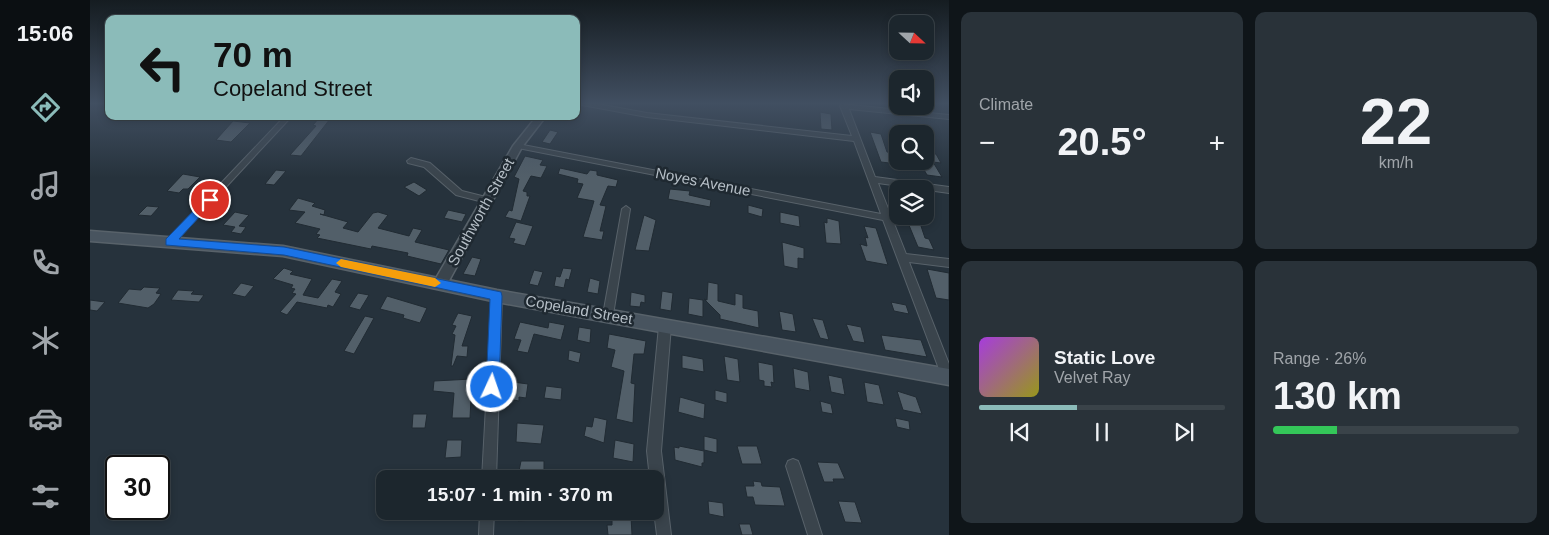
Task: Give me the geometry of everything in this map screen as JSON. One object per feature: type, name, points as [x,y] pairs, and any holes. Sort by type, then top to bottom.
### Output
[{"type":"main road","name":"Copeland Street","points":[[90,236],[284,251],[496,296],[949,377]]},
{"type":"street","points":[[170,242],[278,128]]},
{"type":"street","name":"Southworth Street","points":[[440,284],[518,146],[532,128]]},
{"type":"street","points":[[760,128],[856,139]]},
{"type":"street","points":[[852,128],[949,377]]},
{"type":"street","name":"Noyes Avenue","points":[[518,146],[887,218]]},
{"type":"street","points":[[411,161],[427,166],[459,193],[487,200]]},
{"type":"street","points":[[872,179],[949,190]]},
{"type":"street","points":[[608,315],[626,209]]},
{"type":"street","points":[[902,257],[949,263]]},
{"type":"street","points":[[489,470],[496,296]]},
{"type":"street","points":[[664,535],[654,451],[666,326]]},
{"type":"street","points":[[793,466],[815,535]]},
{"type":"street","points":[[486,535],[487,520]]},
{"type":"building","points":[[227,128],[245,128],[231,142],[216,140]]},
{"type":"building","points":[[314,128],[323,128],[301,156],[290,155]]},
{"type":"building","points":[[832,128],[832,130],[821,129]]},
{"type":"building","points":[[550,130],[558,132],[550,144],[542,142]]},
{"type":"building","points":[[870,132],[881,134],[887,152],[889,152],[889,163],[881,162]]},
{"type":"building","points":[[934,154],[936,154],[941,163],[934,162]]},
{"type":"building","points":[[525,156],[543,160],[540,165],[547,166],[541,178],[531,176],[523,191],[527,192],[527,196],[530,196],[521,221],[505,217],[509,210],[512,211],[519,179],[514,177]]},
{"type":"building","points":[[934,164],[942,177],[927,175],[924,170],[934,170]]},
{"type":"building","points":[[560,168],[587,174],[590,170],[597,171],[597,175],[618,180],[616,187],[608,186],[600,205],[606,206],[600,231],[604,231],[602,240],[583,237],[594,201],[577,198],[583,184],[577,183],[578,179],[558,174]]},
{"type":"building","points":[[276,170],[286,171],[274,185],[265,184]]},
{"type":"building","points":[[183,174],[200,177],[188,189],[183,189],[179,193],[167,191]]},
{"type":"building","points":[[414,182],[427,190],[419,196],[404,187]]},
{"type":"building","points":[[670,189],[690,191],[689,195],[711,200],[710,207],[668,199]]},
{"type":"building","points":[[298,198],[315,203],[312,206],[325,210],[324,215],[320,214],[348,222],[343,228],[358,232],[373,213],[378,212],[388,215],[378,228],[409,236],[413,228],[422,230],[415,242],[449,250],[441,264],[407,256],[408,253],[372,246],[371,249],[317,238],[320,235],[316,234],[320,229],[295,223],[305,212],[289,210]]},
{"type":"building","points":[[748,205],[763,209],[762,217],[748,213]]},
{"type":"building","points":[[147,206],[159,207],[151,216],[138,215]]},
{"type":"building","points":[[448,210],[466,214],[462,222],[444,218]]},
{"type":"building","points":[[235,212],[249,215],[239,226],[246,227],[241,234],[231,232],[235,227],[223,225]]},
{"type":"building","points":[[780,212],[799,216],[800,227],[780,223]]},
{"type":"building","points":[[644,215],[656,220],[649,251],[635,250]]},
{"type":"building","points":[[827,218],[839,221],[841,244],[826,243],[824,222],[827,223]]},
{"type":"building","points":[[516,222],[533,226],[525,246],[513,243],[515,239],[509,238]]},
{"type":"building","points":[[909,225],[921,225],[925,238],[929,239],[934,250],[918,247]]},
{"type":"building","points":[[864,226],[876,228],[888,265],[866,261],[860,244],[867,246],[865,237],[868,238]]},
{"type":"building","points":[[782,242],[804,248],[804,259],[798,258],[798,269],[784,266]]},
{"type":"building","points":[[472,257],[481,259],[475,276],[463,274]]},
{"type":"building","points":[[284,268],[293,271],[290,274],[312,279],[303,295],[318,298],[332,279],[342,281],[335,292],[341,294],[333,307],[328,305],[327,308],[297,302],[287,315],[280,312],[296,294],[292,293],[295,289],[291,288],[293,285],[273,279]]},
{"type":"building","points":[[563,268],[572,269],[569,280],[566,279],[564,288],[554,286],[556,276],[560,277]]},
{"type":"building","points":[[927,269],[949,273],[949,300],[936,298]]},
{"type":"building","points":[[534,270],[543,272],[538,286],[529,284]]},
{"type":"building","points":[[590,278],[600,281],[598,294],[587,292]]},
{"type":"building","points":[[708,282],[718,284],[718,301],[735,305],[735,293],[743,295],[743,308],[758,311],[759,328],[720,319],[720,315],[704,299],[707,300]]},
{"type":"building","points":[[241,283],[254,286],[245,297],[232,294]]},
{"type":"building","points":[[144,287],[160,288],[156,293],[161,294],[154,304],[148,308],[118,303],[129,289],[141,290]]},
{"type":"building","points":[[178,290],[194,291],[191,294],[204,295],[199,302],[171,300]]},
{"type":"building","points":[[662,291],[673,293],[671,311],[660,309]]},
{"type":"building","points":[[631,292],[645,295],[645,303],[641,302],[640,307],[630,306]]},
{"type":"building","points":[[358,293],[369,295],[360,310],[349,307]]},
{"type":"building","points":[[387,296],[427,308],[420,323],[403,318],[404,315],[380,309]]},
{"type":"building","points":[[689,298],[703,300],[703,317],[688,314]]},
{"type":"building","points":[[90,300],[105,302],[97,311],[90,310]]},
{"type":"building","points":[[891,302],[906,305],[909,314],[894,311]]},
{"type":"building","points":[[779,311],[793,314],[796,332],[782,330]]},
{"type":"building","points":[[458,313],[472,316],[462,346],[468,346],[467,357],[457,356],[453,366],[451,366],[455,335],[452,334],[456,326],[452,325]]},
{"type":"building","points":[[365,316],[374,318],[354,354],[344,351]]},
{"type":"building","points":[[812,318],[823,320],[829,340],[820,338]]},
{"type":"building","points":[[520,322],[548,328],[549,322],[565,325],[561,340],[534,334],[528,353],[517,351],[521,340],[514,339]]},
{"type":"building","points":[[846,324],[861,327],[865,343],[853,341]]},
{"type":"building","points":[[579,327],[591,329],[590,343],[577,340]]},
{"type":"building","points":[[609,334],[646,341],[644,354],[634,354],[631,383],[635,384],[633,423],[616,419],[624,371],[611,367],[615,350],[607,348]]},
{"type":"building","points":[[881,335],[921,340],[927,357],[885,350]]},
{"type":"building","points":[[569,350],[581,353],[579,363],[568,360]]},
{"type":"building","points":[[682,355],[703,359],[704,372],[682,368]]},
{"type":"building","points":[[724,356],[738,359],[740,382],[727,380]]},
{"type":"building","points":[[758,362],[773,365],[774,383],[771,382],[772,387],[764,386],[764,381],[759,380]]},
{"type":"building","points":[[793,368],[808,372],[810,391],[795,388]]},
{"type":"building","points":[[828,375],[842,378],[845,395],[831,392]]},
{"type":"building","points":[[472,379],[470,418],[452,418],[454,393],[433,391],[434,381]]},
{"type":"building","points":[[513,382],[528,384],[526,398],[519,397],[519,401],[508,399]]},
{"type":"building","points":[[864,382],[879,385],[884,405],[867,402]]},
{"type":"building","points":[[546,386],[562,388],[561,400],[544,398]]},
{"type":"building","points":[[715,390],[727,393],[727,403],[715,400]]},
{"type":"building","points":[[897,391],[916,397],[922,414],[903,410]]},
{"type":"building","points":[[680,397],[705,404],[704,419],[678,412]]},
{"type":"building","points":[[820,401],[831,404],[833,414],[822,412]]},
{"type":"building","points":[[413,414],[427,414],[425,428],[412,428]]},
{"type":"building","points":[[594,417],[607,420],[604,443],[584,436],[586,426],[592,427]]},
{"type":"building","points":[[895,418],[909,421],[910,430],[897,427]]},
{"type":"building","points":[[517,423],[544,425],[541,444],[516,442]]},
{"type":"building","points":[[704,436],[717,439],[717,453],[704,450]]},
{"type":"building","points":[[447,440],[462,440],[461,457],[445,458]]},
{"type":"building","points":[[615,440],[634,444],[633,462],[613,458]]},
{"type":"building","points":[[679,446],[704,451],[702,467],[675,460],[674,447],[679,448]]},
{"type":"building","points":[[737,446],[757,446],[762,464],[742,464]]},
{"type":"building","points":[[521,461],[544,461],[544,470],[519,470]]},
{"type":"building","points":[[817,462],[838,463],[845,479],[833,479],[834,482],[824,482]]},
{"type":"building","points":[[753,481],[761,482],[762,486],[780,487],[785,506],[755,505],[753,497],[747,497],[745,486],[754,486]]},
{"type":"building","points":[[708,501],[723,503],[724,517],[709,514]]},
{"type":"building","points":[[838,501],[855,502],[862,523],[845,522]]},
{"type":"building","points":[[612,520],[631,520],[632,535],[608,535],[607,525],[612,525]]},
{"type":"building","points":[[739,524],[750,524],[753,535],[742,535]]},
{"type":"slow traffic","points":[[341,263],[435,283]]},
{"type":"route","points":[[210,200],[170,242],[284,251],[496,296],[492,387]]}]
